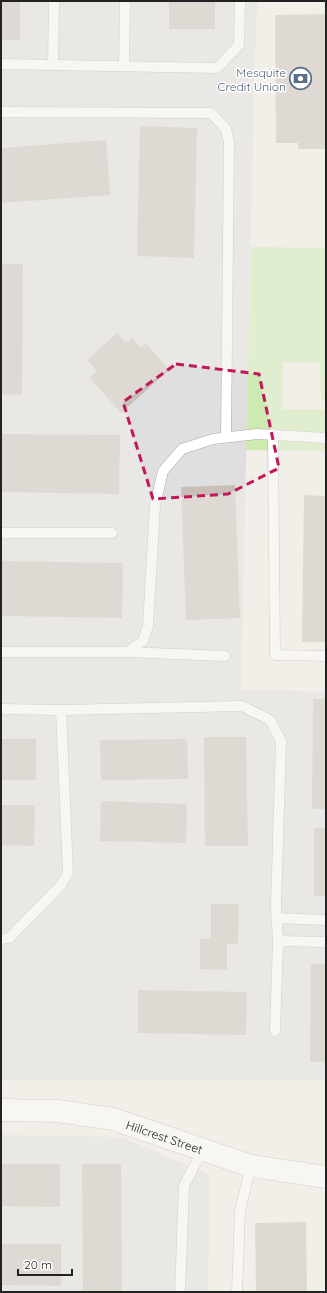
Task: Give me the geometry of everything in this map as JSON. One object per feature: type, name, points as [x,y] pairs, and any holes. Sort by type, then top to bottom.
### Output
[{"type":"street","name":"Hillcrest Street","points":[[1,1110],[58,1111],[113,1119],[202,1151],[251,1166],[326,1177]]},
{"type":"lane","points":[[54,1],[54,65]]},
{"type":"lane","points":[[124,1],[124,66]]},
{"type":"lane","points":[[1,64],[217,68],[239,45],[240,1]]},
{"type":"lane","points":[[1,112],[211,113],[226,129],[229,143],[226,437]]},
{"type":"lane","points":[[127,652],[143,641],[148,626],[155,505],[163,471],[182,449],[213,439],[257,434],[326,438]]},
{"type":"lane","points":[[273,434],[275,655],[326,656]]},
{"type":"lane","points":[[1,533],[112,533]]},
{"type":"lane","points":[[1,652],[127,652],[225,656]]},
{"type":"lane","points":[[1,709],[61,710],[242,706],[270,720],[281,741],[276,918],[278,941],[275,1030]]},
{"type":"lane","points":[[1,939],[9,938],[62,885],[68,873],[61,710]]},
{"type":"lane","points":[[276,918],[326,920]]},
{"type":"lane","points":[[278,941],[326,942]]},
{"type":"lane","points":[[180,1292],[184,1186],[202,1151]]},
{"type":"lane","points":[[237,1292],[240,1211],[251,1166]]},
{"type":"highlighted area","points":[[176,364],[259,374],[279,468],[228,494],[153,499],[123,402]]},
{"type":"shaded area","points":[[1,1],[257,1],[241,689],[326,692],[326,1080],[1,1080]]},
{"type":"shaded area","points":[[1,1135],[121,1137],[210,1175],[208,1292],[1,1292]]},
{"type":"green space","points":[[251,247],[326,248],[326,401],[321,401],[320,363],[283,362],[282,409],[326,410],[326,451],[246,450]]},
{"type":"building","points":[[1,1],[20,1],[20,40],[1,40]]},
{"type":"building","points":[[169,1],[215,1],[215,29],[169,29]]},
{"type":"building","name":"Mesquite Credit Union","points":[[326,14],[326,149],[298,149],[298,143],[276,143],[275,15]]},
{"type":"building","points":[[140,126],[197,128],[194,258],[137,256]]},
{"type":"building","points":[[106,140],[110,195],[1,203],[1,148]]},
{"type":"building","points":[[1,264],[23,264],[22,395],[1,394]]},
{"type":"building","points":[[117,333],[126,343],[132,337],[141,348],[146,343],[169,370],[121,413],[90,378],[97,371],[87,360]]},
{"type":"building","points":[[1,434],[120,435],[119,494],[1,492]]},
{"type":"building","points":[[235,485],[240,618],[186,620],[181,487]]},
{"type":"building","points":[[304,495],[326,496],[326,642],[302,642]]},
{"type":"building","points":[[1,561],[123,563],[122,618],[1,616]]},
{"type":"building","points":[[313,699],[326,699],[326,809],[312,809]]},
{"type":"building","points":[[204,737],[246,737],[248,846],[205,846]]},
{"type":"building","points":[[1,739],[36,739],[36,780],[1,780]]},
{"type":"building","points":[[187,739],[188,779],[101,780],[100,740]]},
{"type":"building","points":[[101,801],[187,804],[186,843],[100,841]]},
{"type":"building","points":[[1,805],[35,805],[34,846],[1,845]]},
{"type":"building","points":[[314,828],[326,828],[326,896],[314,896]]},
{"type":"building","points":[[211,904],[239,904],[238,944],[227,944],[227,970],[200,969],[200,939],[211,939]]},
{"type":"building","points":[[311,964],[326,964],[326,1062],[310,1062]]},
{"type":"building","points":[[138,990],[247,992],[246,1035],[138,1033]]},
{"type":"building","points":[[1,1164],[60,1164],[60,1207],[1,1206]]},
{"type":"building","points":[[82,1164],[121,1164],[122,1292],[83,1292]]},
{"type":"building","points":[[306,1222],[307,1292],[256,1292],[255,1223]]},
{"type":"building","points":[[1,1244],[61,1244],[61,1286],[1,1285]]},
{"type":"place","name":"Mesquite Credit Union","points":[[301,79]]}]
